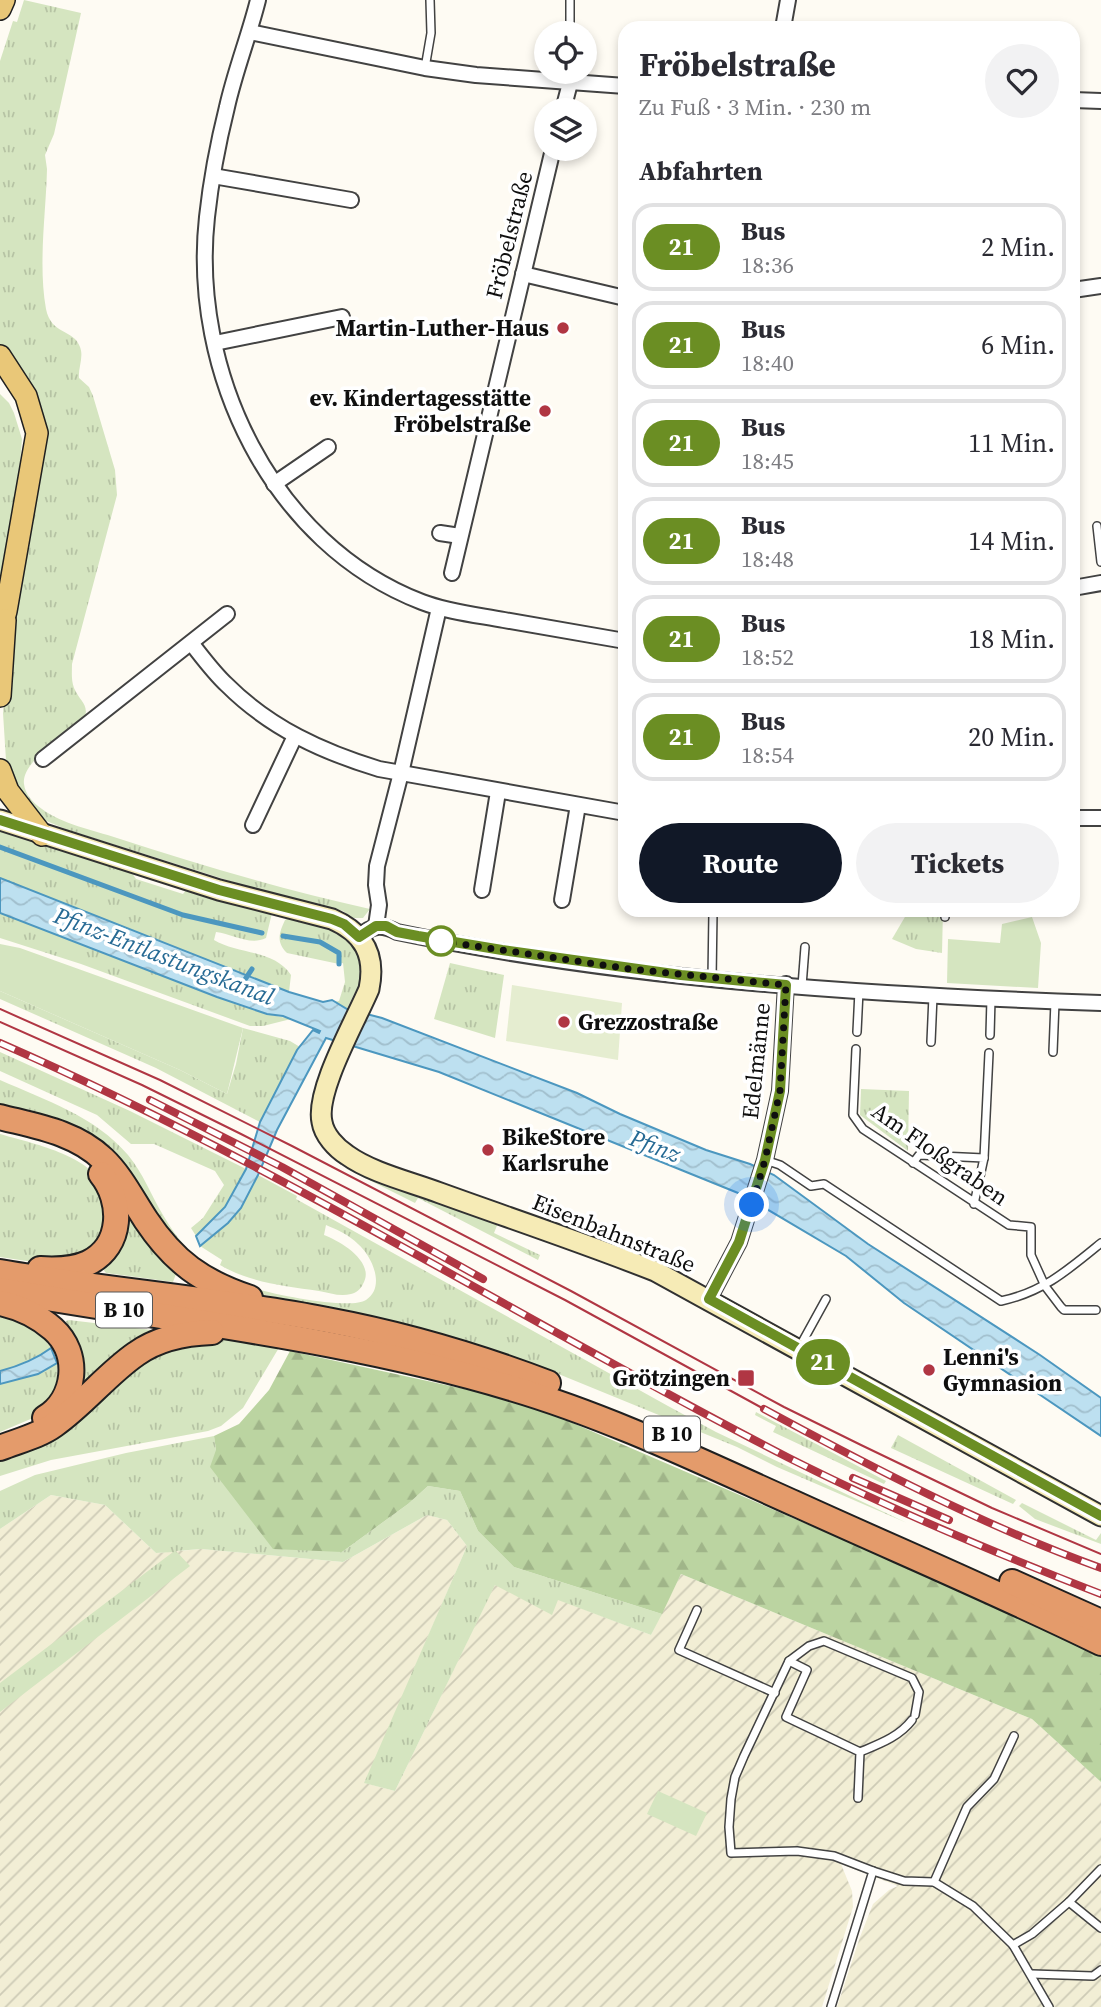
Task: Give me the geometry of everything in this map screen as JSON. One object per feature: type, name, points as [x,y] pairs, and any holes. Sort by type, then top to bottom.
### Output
[{"type":"highway","points":[[0,1117],[56,1132],[77,1141],[108,1165],[130,1193],[167,1250],[182,1264],[228,1291],[293,1314]]},
{"type":"highway","points":[[0,1130],[74,1153],[96,1167],[109,1184],[117,1207],[116,1229],[112,1238],[89,1262],[60,1270],[0,1270]]},
{"type":"highway","name":"B 10","points":[[0,1270],[78,1285],[293,1314],[352,1325],[514,1370],[596,1401],[799,1492],[1101,1634]]},
{"type":"highway","name":"B 10","points":[[0,1290],[269,1333],[426,1364],[513,1388],[592,1416],[1032,1600],[1101,1622]]},
{"type":"highway","points":[[0,1303],[30,1313],[54,1329],[65,1345],[72,1365],[69,1390],[64,1401],[51,1414],[33,1425],[0,1438]]},
{"type":"highway","points":[[0,1448],[52,1427],[135,1354],[160,1341],[190,1333],[269,1333]]},
{"type":"highway","points":[[1032,1600],[1101,1614]]},
{"type":"highway","points":[[1032,1600],[1101,1643]]},
{"type":"main road","points":[[0,9],[4,0]]},
{"type":"main road","points":[[0,356],[26,396],[37,433],[6,611],[0,696]]},
{"type":"main road","points":[[0,382],[16,399],[27,426],[31,468]]},
{"type":"main road","points":[[0,632],[6,611]]},
{"type":"main road","points":[[0,770],[8,791],[42,835]]},
{"type":"street","points":[[258,0],[227,106],[207,218],[205,264],[208,312],[215,343],[237,416],[250,444],[274,484],[298,514],[336,552],[392,588],[444,609],[618,639]]},
{"type":"street","points":[[784,21],[788,0]]},
{"type":"street","points":[[250,32],[425,68],[534,75]]},
{"type":"street","points":[[597,81],[618,85]]},
{"type":"street","points":[[1080,100],[1101,101]]},
{"type":"street","name":"Fröbelstraße","points":[[452,573],[551,161]]},
{"type":"street","points":[[213,176],[351,200]]},
{"type":"street","points":[[523,274],[618,296]]},
{"type":"street","points":[[1080,289],[1101,286]]},
{"type":"street","points":[[215,343],[342,317]]},
{"type":"street","points":[[274,484],[328,447]]},
{"type":"street","points":[[440,533],[460,537]]},
{"type":"street","points":[[1080,587],[1101,583]]},
{"type":"street","points":[[376,926],[379,905],[377,866],[444,609]]},
{"type":"street","points":[[43,759],[227,614]]},
{"type":"street","points":[[191,644],[227,685],[265,717],[295,736],[340,757],[401,773],[618,812]]},
{"type":"street","points":[[253,825],[295,736]]},
{"type":"street","points":[[482,890],[498,792]]},
{"type":"street","points":[[562,900],[579,806]]},
{"type":"street","points":[[1080,818],[1101,818]]},
{"type":"street","points":[[0,820],[219,890],[332,919],[344,924],[359,937],[376,926],[474,946],[712,979],[991,999],[1101,1003]]},
{"type":"street","name":"Eisenbahnstraße","points":[[359,937],[371,959],[372,974],[363,1004],[327,1086],[321,1114],[326,1133],[345,1155],[655,1271],[1101,1516]]},
{"type":"street","name":"Edelmänne","points":[[709,1299],[739,1242],[764,1164],[780,1091],[786,985]]},
{"type":"lane","points":[[425,68],[430,33],[430,0]]},
{"type":"lane","points":[[570,0],[570,21]]},
{"type":"lane","points":[[1097,526],[1101,562]]},
{"type":"lane","points":[[712,979],[713,917]]},
{"type":"lane","points":[[802,986],[804,947]]},
{"type":"lane","points":[[857,1032],[859,990]]},
{"type":"lane","points":[[932,1042],[933,995]]},
{"type":"lane","points":[[990,1035],[991,999]]},
{"type":"lane","points":[[1053,1052],[1055,1002]]},
{"type":"lane","name":"Am Floßgraben","points":[[856,1049],[853,1115],[863,1129],[1009,1226],[1031,1227],[1031,1255],[1045,1286],[1064,1310],[1096,1310]]},
{"type":"lane","points":[[974,1203],[984,1158],[989,1053]]},
{"type":"lane","points":[[913,1163],[919,1155],[984,1158]]},
{"type":"lane","points":[[764,1164],[780,1165],[811,1186],[824,1184],[1001,1301],[1026,1295],[1045,1286],[1101,1243]]},
{"type":"lane","points":[[799,1349],[826,1299]]},
{"type":"lane","points":[[697,1610],[679,1650],[775,1693]]},
{"type":"lane","points":[[789,1661],[807,1670],[786,1717],[860,1752],[886,1741],[907,1727],[913,1717],[919,1692],[912,1678],[824,1641],[810,1646],[789,1661],[735,1777],[729,1827],[731,1853],[797,1851],[834,1856],[904,1881],[934,1882],[973,1906],[1013,1945],[1049,2007]]},
{"type":"lane","points":[[934,1882],[967,1807],[994,1779],[1014,1736]]},
{"type":"lane","points":[[858,1798],[860,1752]]},
{"type":"lane","points":[[1013,1945],[1032,1934],[1101,1869]]},
{"type":"lane","points":[[831,2007],[873,1871]]},
{"type":"lane","points":[[1069,1902],[1101,1928]]},
{"type":"lane","points":[[1032,1974],[1093,1976],[1101,1970]]},
{"type":"shaded area","points":[[51,1495],[105,1505],[156,1553],[201,1549],[343,1562],[427,1515],[447,1520],[467,1546],[365,1783],[395,1791],[495,1584],[551,1614],[557,1599],[651,1635],[681,1574],[1032,1719],[1101,1782],[1101,2007],[837,2007],[873,1904],[898,1886],[841,1864],[852,1891],[853,1907],[822,2007],[0,2007],[0,1529]]},
{"type":"green space","points":[[24,0],[81,13],[54,134],[45,155],[47,169],[44,292],[49,317],[57,328],[73,337],[80,347],[79,378],[89,387],[93,396],[115,470],[117,495],[72,664],[73,685],[85,707],[86,715],[84,720],[37,757],[25,775],[26,791],[39,807],[68,823],[242,876],[370,909],[363,918],[351,918],[343,911],[274,895],[68,830],[44,820],[26,807],[11,785],[6,760],[3,713],[37,491],[15,367],[0,345],[0,61],[13,21],[17,22]]},
{"type":"green space","points":[[0,394],[14,413],[22,439],[19,477],[0,585]]},
{"type":"green space","points":[[0,829],[132,873],[136,879],[183,894],[186,890],[272,913],[266,938],[254,941],[216,932],[214,940],[266,957],[284,967],[291,975],[289,992],[0,878]]},
{"type":"green space","points":[[0,913],[217,997],[291,1019],[263,1026],[250,1026],[81,964],[0,938]]},
{"type":"green space","points":[[905,917],[943,917],[942,953],[916,949],[892,939]]},
{"type":"green space","points":[[1032,917],[1041,943],[1038,988],[947,983],[948,939],[1000,943],[1002,924]]},
{"type":"green space","points":[[289,918],[334,931],[353,946],[359,957],[361,972],[359,991],[356,990],[347,1009],[334,1002],[339,1001],[345,982],[343,963],[287,953],[281,945],[280,937],[285,920]]},
{"type":"green space","points":[[0,944],[20,948],[243,1028],[227,1094],[180,1070],[0,991]]},
{"type":"green space","points":[[450,963],[504,975],[495,1038],[434,1019]]},
{"type":"green space","name":"Grezzostraße","points":[[512,985],[622,1003],[618,1060],[506,1041]]},
{"type":"green space","points":[[0,991],[180,1070],[227,1094],[243,1028],[290,1041],[300,1047],[260,1122],[156,1068],[0,999]]},
{"type":"green space","points":[[0,1052],[130,1111],[246,1169],[225,1207],[196,1236],[191,1228],[203,1218],[224,1185],[215,1171],[154,1144],[131,1144],[97,1115],[0,1071]]},
{"type":"green space","points":[[0,1080],[85,1119],[115,1141],[133,1162],[163,1215],[186,1247],[213,1269],[236,1282],[281,1295],[341,1303],[366,1300],[375,1287],[375,1272],[363,1249],[347,1235],[326,1225],[324,1235],[347,1247],[361,1260],[365,1268],[363,1284],[353,1293],[335,1294],[256,1280],[220,1265],[222,1260],[200,1246],[233,1214],[258,1175],[297,1196],[296,1199],[716,1432],[907,1523],[737,1447],[534,1364],[450,1336],[377,1317],[245,1291],[188,1259],[126,1175],[0,1112]]},
{"type":"green space","points":[[861,1089],[909,1091],[908,1151],[860,1115]]},
{"type":"green space","points":[[0,1134],[59,1152],[87,1167],[97,1177],[104,1194],[107,1227],[88,1253],[40,1263],[0,1257]]},
{"type":"green space","points":[[345,1168],[498,1223],[494,1233],[540,1255],[538,1260],[418,1198],[415,1203]]},
{"type":"green space","points":[[133,1221],[174,1270],[176,1274],[173,1282],[106,1273],[102,1268],[123,1240],[130,1222]]},
{"type":"green space","points":[[0,1309],[40,1333],[51,1348],[27,1362],[0,1371]]},
{"type":"green space","points":[[69,1320],[154,1331],[83,1391],[65,1326]]},
{"type":"green space","points":[[201,1338],[224,1338],[280,1346],[243,1408],[221,1426],[208,1431],[51,1460],[0,1476],[0,1457],[141,1359]]},
{"type":"green space","points":[[290,1351],[524,1402],[1101,1651],[1101,1782],[1032,1719],[681,1574],[662,1614],[514,1567],[478,1531],[460,1491],[428,1486],[408,1504],[342,1552],[273,1549],[210,1467],[216,1450],[214,1436],[239,1424],[269,1390]]},
{"type":"green space","points":[[57,1363],[58,1382],[61,1383],[40,1415],[0,1432],[0,1384],[38,1374]]},
{"type":"green space","points":[[756,1412],[886,1481],[884,1484],[773,1432],[776,1426],[755,1415]]},
{"type":"green space","points":[[898,1435],[1016,1500],[1013,1504],[891,1448]]},
{"type":"green space","points":[[214,1436],[216,1450],[342,1552],[408,1504],[428,1486],[460,1491],[478,1531],[514,1567],[662,1614],[651,1635],[558,1600],[552,1615],[495,1585],[395,1791],[364,1783],[467,1546],[447,1520],[427,1515],[343,1562],[201,1549],[176,1551],[190,1566],[0,1712],[0,1683],[173,1552],[156,1553],[105,1505],[51,1495],[0,1529],[0,1491],[35,1475],[126,1453]]},
{"type":"green space","points":[[1022,1503],[1096,1540],[1101,1533],[1101,1544],[1035,1519],[1019,1506]]},
{"type":"green space","points":[[658,1791],[707,1813],[696,1836],[647,1814]]},
{"type":"water","points":[[0,878],[289,992],[323,1002],[332,1000],[347,1009],[382,1018],[577,1093],[706,1150],[774,1175],[868,1244],[1040,1355],[1101,1398],[1101,1436],[904,1303],[846,1256],[743,1195],[439,1072],[326,1038],[277,1130],[241,1208],[228,1223],[200,1246],[196,1236],[225,1207],[246,1169],[260,1122],[297,1050],[313,1030],[319,1033],[320,1031],[283,1016],[267,1014],[217,997],[0,913]]},
{"type":"water","points":[[51,1348],[57,1363],[38,1374],[0,1384],[0,1371],[27,1362]]},
{"type":"waterway","points":[[0,847],[183,915],[262,933]]},
{"type":"waterway","points":[[283,936],[320,942],[339,953],[339,964]]},
{"type":"waterway","name":"Pfinz-Entlastungskanal","points":[[244,981],[252,969]]},
{"type":"tram line","points":[[0,1009],[160,1080],[292,1146],[571,1291],[784,1407],[992,1508],[1101,1554]]},
{"type":"tram line","points":[[0,1022],[142,1085],[241,1134],[565,1300],[764,1409]]},
{"type":"railway","points":[[0,1043],[101,1089],[300,1191],[789,1458],[943,1530],[1101,1594]]},
{"type":"railway","points":[[150,1100],[282,1167],[483,1279]]},
{"type":"railway","points":[[764,1409],[972,1515],[1101,1568]]},
{"type":"railway","points":[[853,1478],[949,1520]]},
{"type":"bus line","name":"21","points":[[0,820],[219,890],[332,919],[344,924],[359,937],[376,926],[386,926],[397,932],[453,943],[630,969],[786,985],[780,1091],[765,1160],[739,1242],[709,1299],[1101,1516]]},
{"type":"place","name":"Martin-Luther-Haus","points":[[563,328]]},
{"type":"place","name":"ev. Kindertagesstätte Fröbelstraße","points":[[545,411]]},
{"type":"place","name":"Grezzostraße","points":[[564,1022]]},
{"type":"place","name":"BikeStore Karlsruhe","points":[[488,1150]]},
{"type":"place","name":"Lenni's Gymnasion","points":[[929,1370]]},
{"type":"place","name":"Grötzingen","points":[[746,1378]]},
{"type":"route","points":[[441,941],[630,969],[786,985],[780,1091],[752,1205]]},
{"type":"water label","name":"Pfinz","points":[[655,1146]]}]
